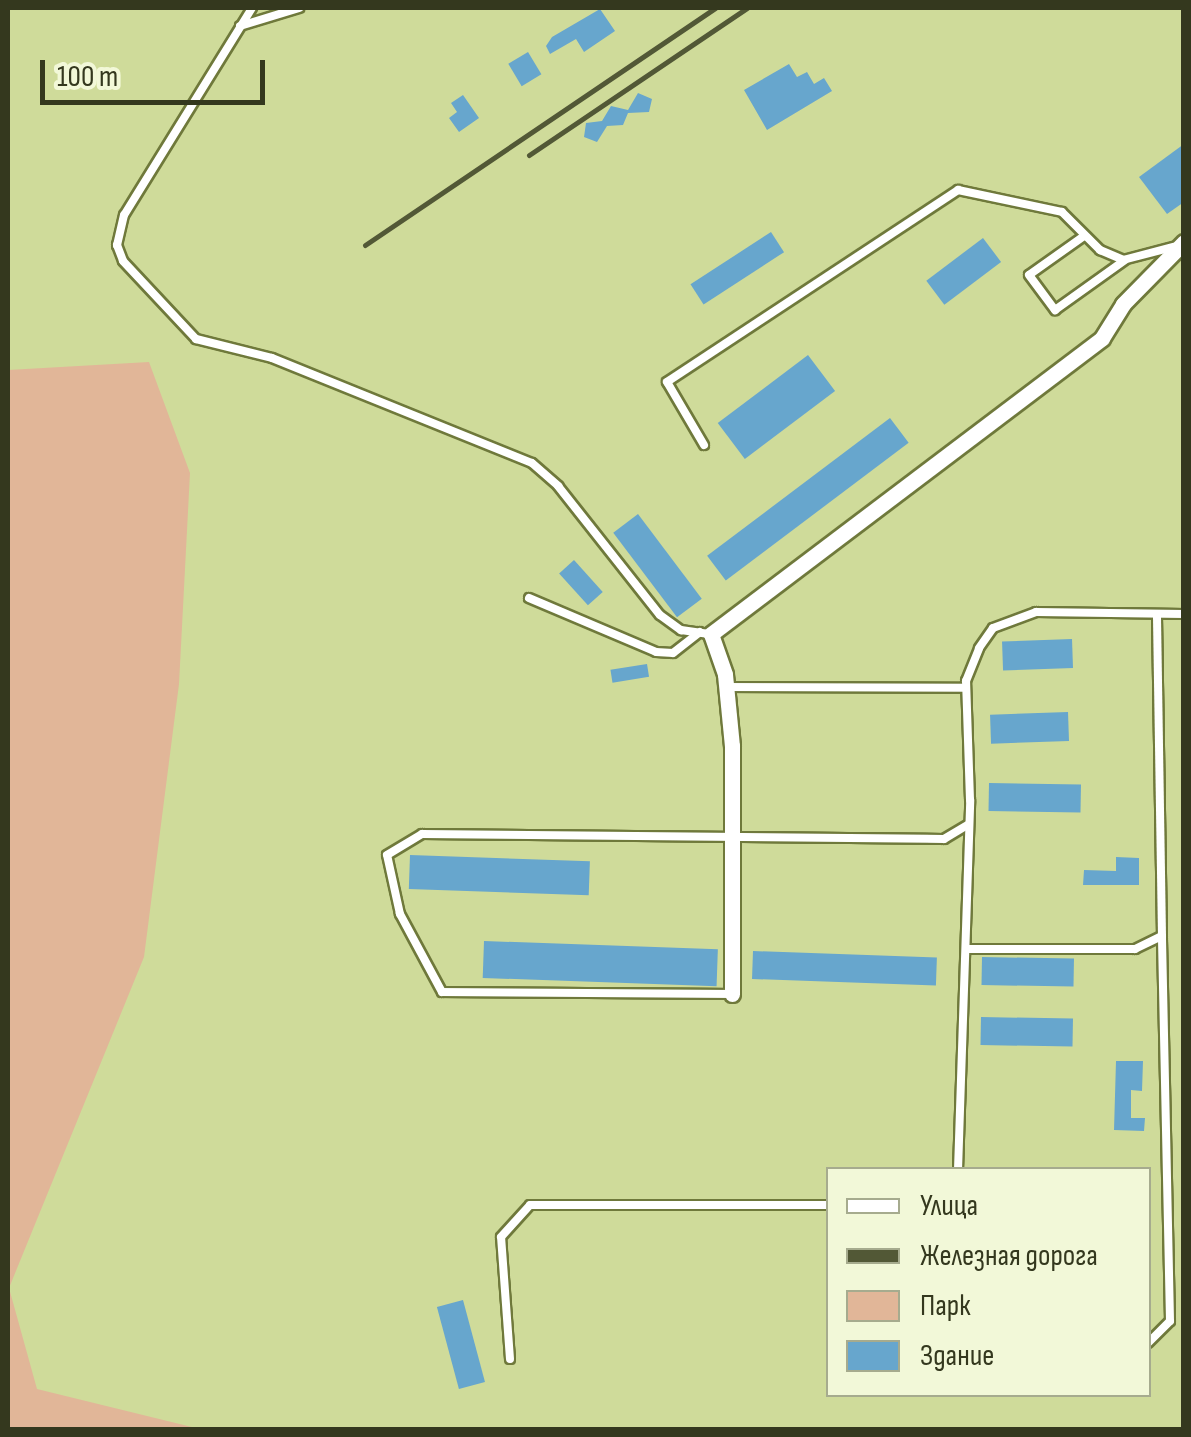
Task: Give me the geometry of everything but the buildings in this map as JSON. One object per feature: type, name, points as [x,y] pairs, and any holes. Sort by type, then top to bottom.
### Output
[{"type":"street","points":[[732,994],[732,840],[726,687],[705,633],[1102,338],[1123,304],[1182,243]]},
{"type":"lane","points":[[252,8],[124,214],[116,245],[123,261],[196,339],[272,358],[532,464],[558,486],[660,615],[705,633]]},
{"type":"lane","points":[[240,26],[299,8]]},
{"type":"lane","points":[[704,445],[667,382],[958,190],[1062,212],[1084,236],[1126,260]]},
{"type":"lane","points":[[1084,236],[1029,276],[1054,310],[1126,260],[1182,243]]},
{"type":"lane","points":[[529,598],[656,652],[672,654],[705,633]]},
{"type":"lane","points":[[959,1167],[969,824],[966,688],[979,648],[993,628],[1036,612],[1184,614]]},
{"type":"lane","points":[[1151,1340],[1170,1321],[1158,614]]},
{"type":"lane","points":[[726,687],[966,688]]},
{"type":"lane","points":[[732,994],[442,992],[400,914],[386,855],[422,834],[944,840],[969,824]]},
{"type":"lane","points":[[966,949],[1135,950],[1162,936]]},
{"type":"lane","points":[[510,1359],[501,1236],[530,1205],[826,1204]]},
{"type":"green space","points":[[149,362],[190,473],[179,684],[144,957],[9,1288],[37,1389],[200,1429],[8,1429],[8,370]]},
{"type":"railway","points":[[365,245],[715,8]]},
{"type":"railway","points":[[529,155],[747,8]]}]
